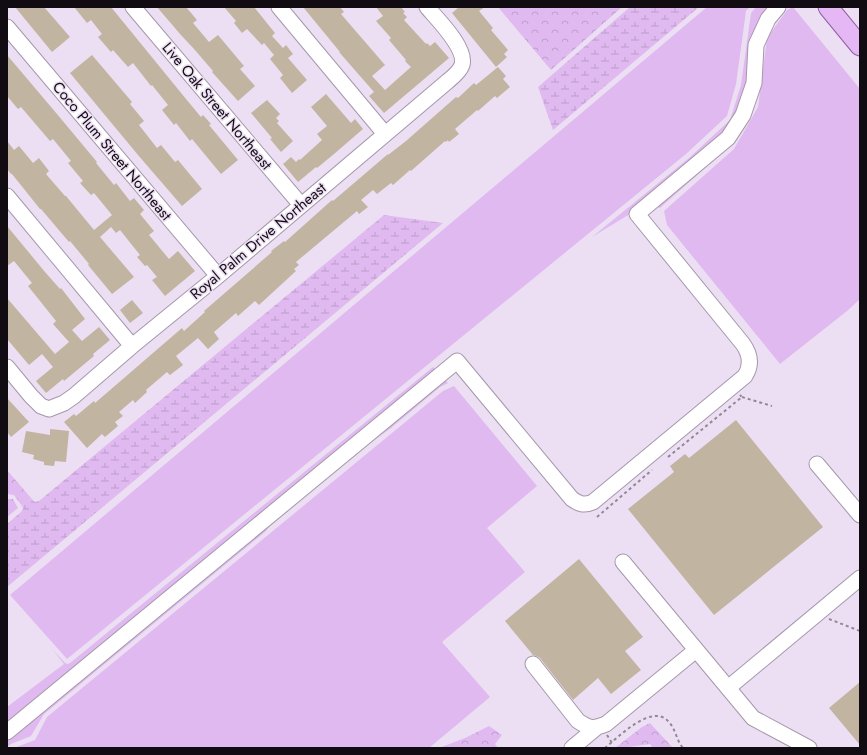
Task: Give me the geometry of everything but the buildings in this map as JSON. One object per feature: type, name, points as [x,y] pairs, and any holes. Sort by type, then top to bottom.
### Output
[{"type":"main road","points":[[828,7],[860,46]]},
{"type":"street","name":"Live Oak Street Northeast","points":[[133,7],[301,205]]},
{"type":"street","points":[[279,7],[385,134]]},
{"type":"street","name":"Royal Palm Drive Northeast","points":[[7,367],[41,406],[49,409],[64,403],[218,276],[448,82],[462,66],[463,57],[459,47],[447,30],[427,7]]},
{"type":"street","points":[[7,732],[457,361],[572,499],[583,505],[593,502],[745,376],[748,372],[750,362],[747,350],[637,214],[728,138],[743,115],[754,83],[756,45],[768,19],[778,7]]},
{"type":"street","name":"Coco Plum Street Northeast","points":[[7,27],[218,276]]},
{"type":"street","points":[[7,196],[132,346]]},
{"type":"street","points":[[817,464],[860,515]]},
{"type":"street","points":[[623,562],[753,718],[809,748]]},
{"type":"street","points":[[728,688],[860,578]]},
{"type":"street","points":[[572,748],[596,728],[606,724],[696,650]]},
{"type":"street","points":[[533,664],[578,722],[586,727],[596,728]]},
{"type":"path","points":[[742,397],[772,406]]},
{"type":"path","points":[[817,614],[860,631]]},
{"type":"path","points":[[605,748],[635,724],[653,716],[660,716],[668,720],[683,748]]},
{"type":"green space","points":[[498,7],[622,7],[551,70]]},
{"type":"green space","points":[[630,7],[699,7],[553,130],[538,87]]},
{"type":"green space","points":[[707,7],[750,7],[746,11],[736,84],[727,116],[686,154],[67,659],[10,595]]},
{"type":"green space","points":[[756,7],[783,7],[764,35],[731,145],[660,208],[648,203],[592,237],[689,158],[730,120],[741,85],[751,13]]},
{"type":"green space","points":[[793,7],[860,89],[860,299],[780,364],[667,225],[664,211],[734,149],[758,107],[767,38],[787,10]]},
{"type":"green space","points":[[384,215],[443,223],[7,587],[7,524],[21,512],[23,509],[22,506],[31,498],[35,502],[39,501]]},
{"type":"green space","points":[[433,367],[448,383],[440,387],[391,428],[281,507],[266,531],[44,714],[31,736],[7,747],[7,707],[64,664],[52,649],[65,663],[70,663]]},
{"type":"green space","points":[[454,386],[537,486],[487,528],[525,572],[442,642],[490,697],[429,748],[14,748],[35,740],[47,717],[443,391]]},
{"type":"green space","points":[[7,470],[31,498],[22,506],[14,495],[7,494]]},
{"type":"green space","points":[[7,499],[13,499],[18,508],[7,517]]},
{"type":"green space","points":[[650,723],[673,748],[653,748],[650,744],[627,748],[615,748],[642,727]]},
{"type":"green space","points":[[489,726],[502,735],[495,744],[498,748],[439,748],[465,738]]}]
